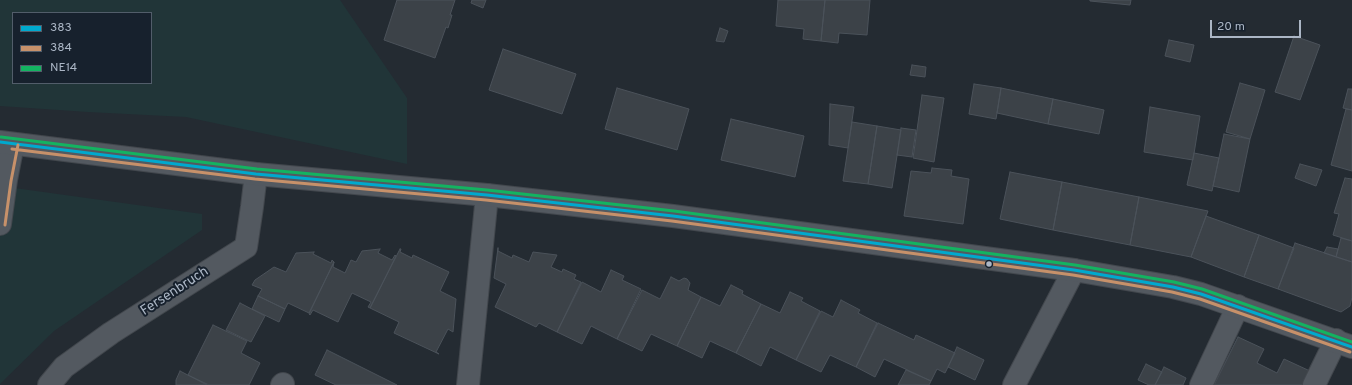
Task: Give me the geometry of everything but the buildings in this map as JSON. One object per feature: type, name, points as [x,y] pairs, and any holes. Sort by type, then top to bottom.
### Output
[{"type":"street","points":[[0,224],[6,180],[6,143],[256,174],[488,195],[673,216],[1074,270],[1173,287],[1201,294],[1344,343],[1314,385]]},
{"type":"street","name":"Fersenbruch","points":[[49,385],[64,367],[111,333],[246,247],[256,174]]},
{"type":"street","points":[[468,385],[488,195]]},
{"type":"street","points":[[1014,385],[1074,270]]},
{"type":"street","points":[[1201,385],[1238,306]]},
{"type":"green space","points":[[0,0],[340,0],[407,98],[407,164],[186,117],[0,106]]},
{"type":"green space","points":[[0,186],[202,214],[202,230],[54,331],[0,384]]},
{"type":"transit line","name":"NE14","points":[[1,137],[257,169],[487,190],[674,211],[1075,265],[1174,282],[1202,289],[1352,342]]},
{"type":"transit line","name":"383","points":[[0,142],[256,174],[487,195],[673,216],[1074,270],[1173,287],[1201,294],[1352,347]]},
{"type":"transit line","name":"384","points":[[5,225],[18,145]]},
{"type":"transit line","name":"384","points":[[12,149],[255,179],[486,200],[672,221],[1073,275],[1172,292],[1200,299],[1350,352]]}]
